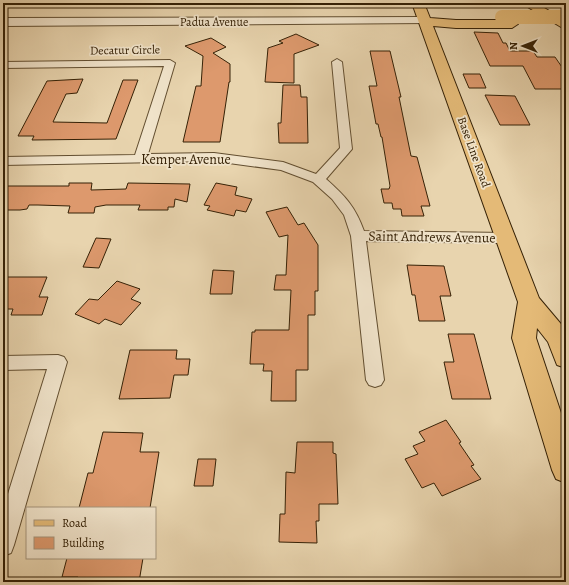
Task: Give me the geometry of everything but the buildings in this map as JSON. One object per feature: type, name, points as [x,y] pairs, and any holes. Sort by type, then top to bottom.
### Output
[{"type":"main road","name":"Base Line Road","points":[[418,3],[529,302],[559,338],[566,358]]},
{"type":"main road","points":[[527,3],[566,25]]},
{"type":"main road","points":[[541,3],[566,17]]},
{"type":"main road","points":[[425,21],[456,24],[566,17]]},
{"type":"main road","points":[[507,21],[566,25]]},
{"type":"main road","name":"Base Line Road","points":[[529,302],[524,338],[566,470]]},
{"type":"street","name":"Padua Avenue","points":[[3,22],[425,21]]},
{"type":"street","points":[[318,179],[346,149],[337,62]]},
{"type":"street","name":"Decatur Circle","points":[[3,65],[170,63],[140,159]]},
{"type":"street","name":"Kemper Avenue","points":[[3,162],[214,157],[250,160],[283,166],[318,179],[337,196],[351,214],[358,236],[375,380]]},
{"type":"street","name":"Saint Andrews Avenue","points":[[358,236],[506,238]]},
{"type":"street","points":[[3,363],[58,362],[3,545]]},
{"type":"green space","points":[[3,3],[123,3],[122,6],[3,6]]}]
